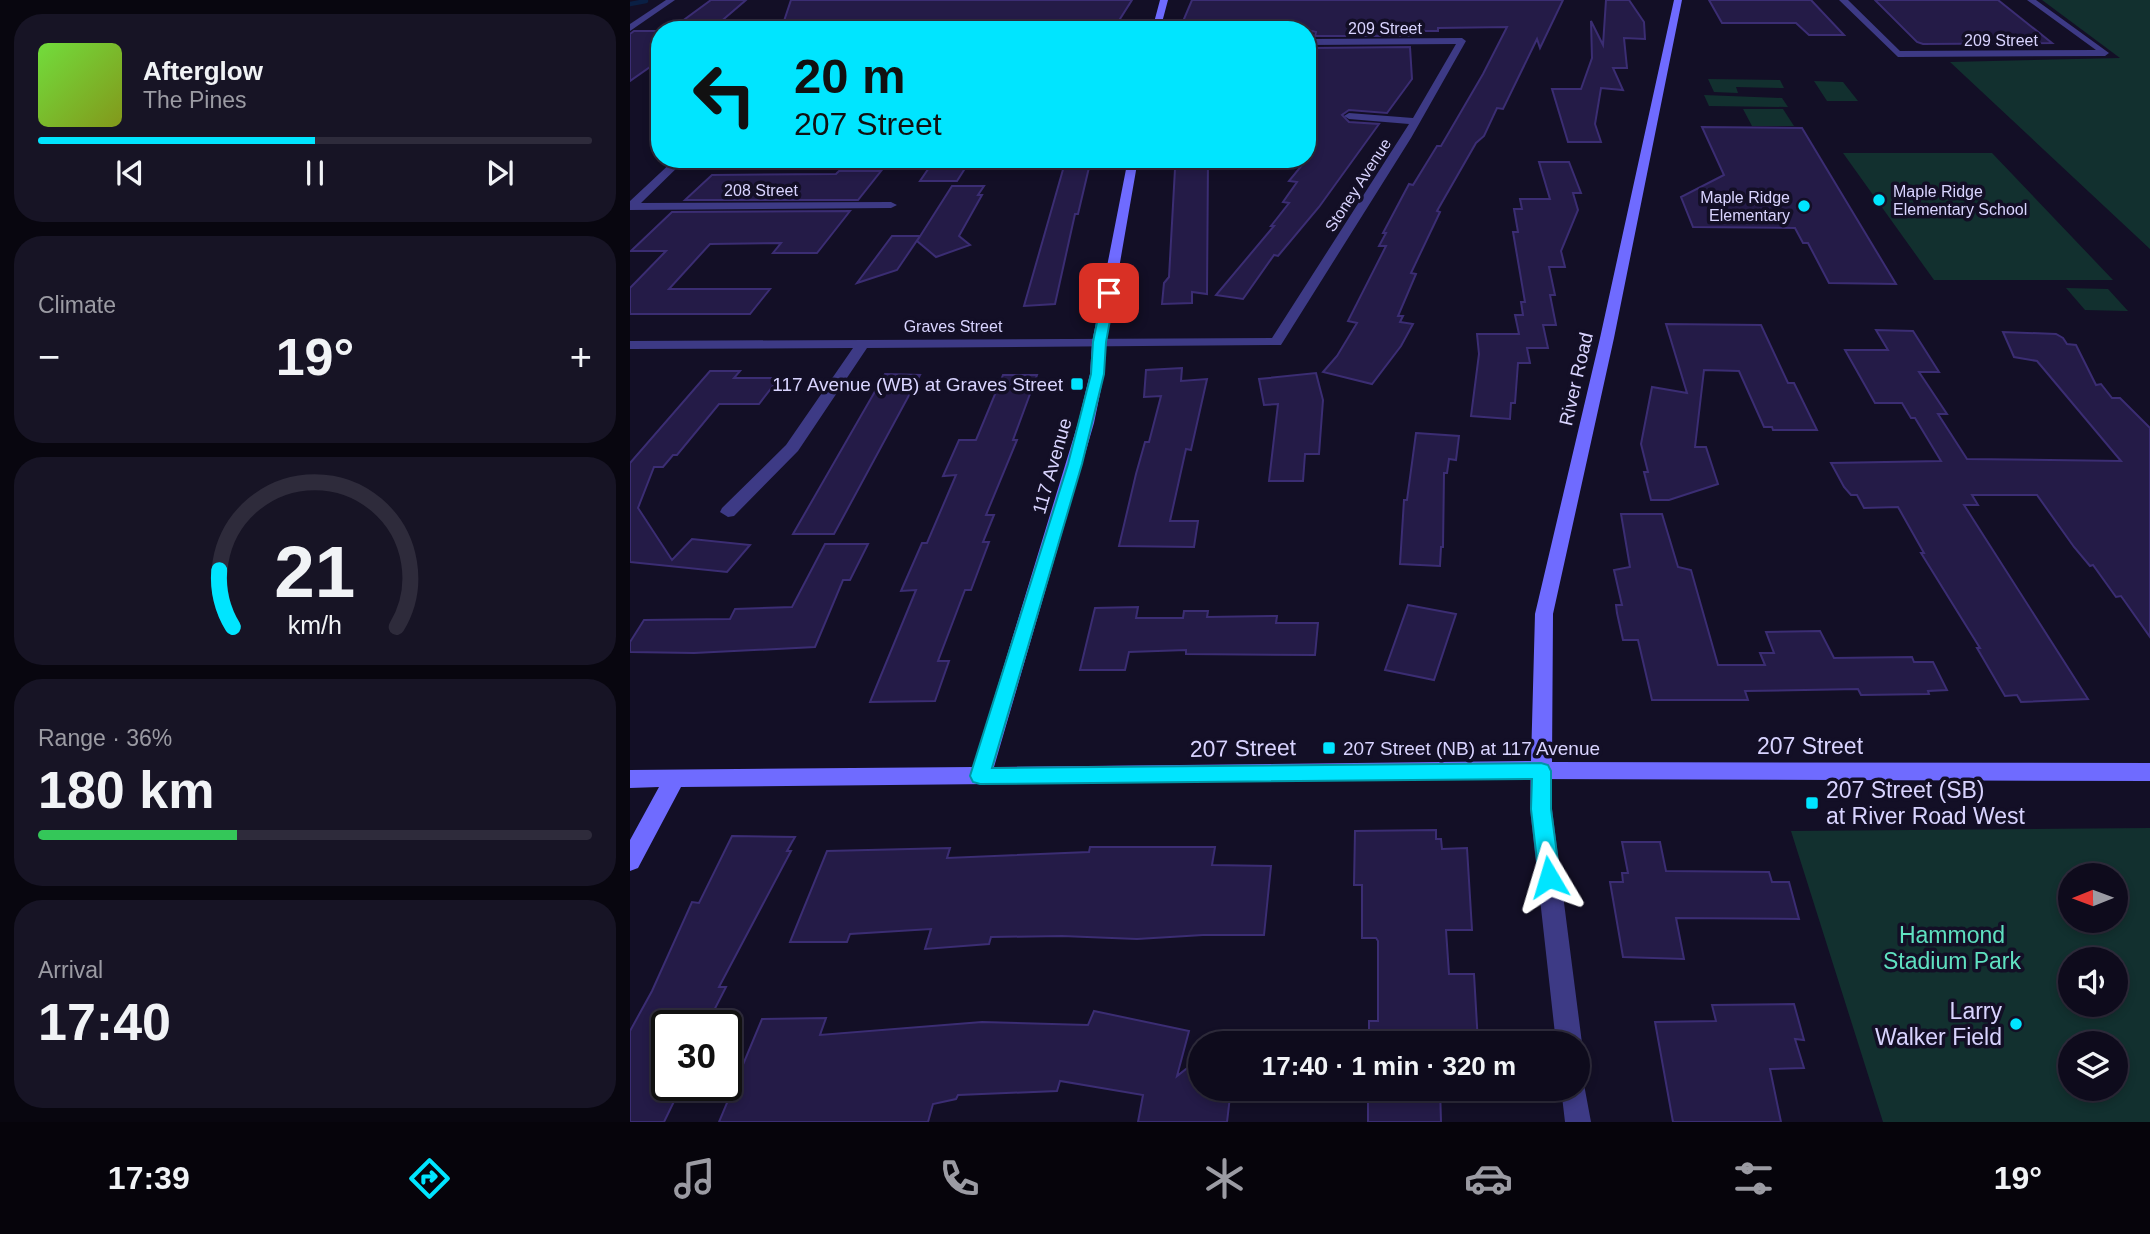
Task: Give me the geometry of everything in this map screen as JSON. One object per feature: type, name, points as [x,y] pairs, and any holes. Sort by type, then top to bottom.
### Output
[{"type":"street","points":[[630,29],[671,0]]},
{"type":"street","points":[[1158,21],[1164,0]]},
{"type":"street","name":"River Road","points":[[1541,771],[1546,603],[1607,338],[1678,0]]},
{"type":"street","name":"209 Street","points":[[1843,0],[1898,54],[2105,53],[2031,0]]},
{"type":"street","name":"209 Street","points":[[1316,42],[1462,41]]},
{"type":"street","name":"Stoney Avenue","points":[[1276,342],[1416,121],[1462,41]]},
{"type":"street","points":[[1349,116],[1416,121]]},
{"type":"street","points":[[631,207],[672,168]]},
{"type":"street","name":"117 Avenue","points":[[980,776],[1075,464],[1097,374],[1100,342],[1131,168]]},
{"type":"street","name":"208 Street","points":[[631,207],[891,205]]},
{"type":"street","name":"Graves Street","points":[[630,345],[1276,342]]},
{"type":"street","points":[[727,512],[792,448],[863,344]]},
{"type":"street","points":[[1541,771],[1541,809],[1568,1031]]},
{"type":"street","name":"207 Street","points":[[630,779],[1541,771],[2150,772]]},
{"type":"street","points":[[630,861],[676,777]]},
{"type":"street","points":[[1576,1101],[1578,1122]]},
{"type":"green space","points":[[2042,0],[2150,0],[2150,249],[1950,62],[2120,58]]},
{"type":"green space","points":[[1708,79],[1780,80],[1784,88],[1736,87],[1738,93],[1714,92]]},
{"type":"green space","points":[[1814,81],[1843,82],[1858,101],[1827,101]]},
{"type":"green space","points":[[1704,95],[1782,98],[1788,107],[1709,106]]},
{"type":"green space","points":[[1743,109],[1783,109],[1794,126],[1752,126]]},
{"type":"green space","points":[[1843,153],[1992,153],[2113,280],[1934,280]]},
{"type":"green space","points":[[2066,288],[2108,289],[2128,311],[2085,310]]},
{"type":"green space","name":"Hammond Stadium Park","points":[[2150,828],[2150,1122],[1883,1122],[1791,831]]},
{"type":"building","points":[[711,0],[746,0],[722,21],[682,21]]},
{"type":"building","points":[[791,0],[1132,0],[1119,21],[784,21]]},
{"type":"building","points":[[1192,0],[1563,0],[1540,48],[1537,39],[1503,109],[1497,108],[1484,136],[1476,143],[1437,211],[1440,212],[1411,273],[1416,274],[1398,316],[1403,316],[1400,322],[1413,324],[1401,346],[1372,384],[1323,372],[1337,356],[1357,323],[1348,321],[1386,246],[1379,246],[1386,233],[1383,233],[1409,184],[1413,185],[1437,146],[1441,146],[1507,27],[1438,28],[1438,31],[1410,31],[1410,36],[1316,36],[1316,21],[1183,21]]},
{"type":"building","points":[[1606,0],[1629,0],[1644,22],[1645,39],[1624,38],[1627,68],[1613,68],[1623,90],[1601,88],[1595,124],[1601,142],[1568,142],[1552,89],[1581,89],[1592,58],[1591,21],[1603,45]]},
{"type":"building","points":[[1709,0],[1811,0],[1844,35],[1809,35],[1796,23],[1722,23]]},
{"type":"building","points":[[1875,0],[1998,0],[2052,43],[1923,44],[1917,42]]},
{"type":"building","points":[[634,31],[651,31],[651,66],[630,81],[630,34]]},
{"type":"building","points":[[1410,47],[1412,79],[1387,113],[1349,110],[1342,115],[1349,122],[1379,124],[1319,207],[1278,256],[1274,255],[1243,299],[1216,295],[1274,226],[1271,226],[1289,203],[1283,202],[1297,182],[1289,181],[1300,168],[1316,168],[1316,48]]},
{"type":"building","name":"Maple Ridge Elementary","points":[[1702,127],[1802,128],[1896,284],[1829,283],[1808,243],[1803,243],[1795,228],[1693,227],[1681,197],[1724,175]]},
{"type":"building","points":[[1539,162],[1569,162],[1581,193],[1573,193],[1578,210],[1561,251],[1565,267],[1549,267],[1555,295],[1550,295],[1556,325],[1543,325],[1548,348],[1527,348],[1530,363],[1518,363],[1515,403],[1511,403],[1510,419],[1471,416],[1479,354],[1477,334],[1519,334],[1515,315],[1523,315],[1521,302],[1525,302],[1513,232],[1518,232],[1514,209],[1522,209],[1520,199],[1550,199]]},
{"type":"building","points":[[929,168],[965,168],[957,181],[920,181]]},
{"type":"building","points":[[1063,168],[1089,168],[1078,214],[1075,214],[1055,304],[1024,306]]},
{"type":"building","points":[[1208,168],[1207,294],[1192,292],[1192,303],[1162,304],[1164,283],[1169,277],[1175,169]]},
{"type":"building","points":[[839,171],[881,171],[858,200],[685,200],[712,175],[836,174]]},
{"type":"building","points":[[952,186],[984,186],[978,195],[982,195],[959,236],[970,245],[936,257],[917,241]]},
{"type":"building","points":[[850,211],[817,253],[773,253],[781,243],[710,244],[669,289],[770,289],[750,314],[630,314],[630,288],[666,251],[631,251],[672,212]]},
{"type":"building","points":[[892,236],[920,236],[897,270],[857,283]]},
{"type":"building","points":[[1666,324],[1761,325],[1788,383],[1794,383],[1817,430],[1773,430],[1772,427],[1764,427],[1739,371],[1704,370],[1695,447],[1706,447],[1718,484],[1669,500],[1651,500],[1641,444],[1652,387],[1687,393]]},
{"type":"building","points":[[1876,330],[1913,331],[1939,372],[1919,372],[1947,414],[1938,414],[1967,459],[2121,461],[2037,361],[2014,357],[2003,332],[2056,334],[2067,344],[2076,345],[2096,385],[2101,384],[2112,398],[2120,398],[2150,428],[2150,637],[2121,596],[2116,597],[2093,565],[2090,566],[2074,547],[2037,495],[1972,495],[1978,505],[1964,505],[2088,699],[2021,702],[2017,695],[2005,696],[1977,648],[1980,648],[1921,553],[1924,553],[1898,507],[1864,508],[1857,495],[1851,495],[1844,487],[1831,463],[1941,461],[1915,418],[1911,418],[1902,403],[1875,403],[1845,350],[1888,350]]},
{"type":"building","points":[[1182,368],[1181,381],[1207,379],[1191,450],[1186,449],[1170,521],[1198,521],[1194,547],[1119,546],[1136,474],[1145,442],[1149,442],[1161,396],[1144,397],[1146,370]]},
{"type":"building","points":[[710,371],[740,371],[734,378],[779,378],[759,404],[719,404],[677,455],[673,455],[663,467],[654,467],[638,508],[672,560],[692,539],[750,545],[727,572],[630,562],[630,463]]},
{"type":"building","points":[[1316,373],[1323,400],[1319,454],[1305,454],[1303,481],[1269,481],[1278,404],[1264,405],[1259,379]]},
{"type":"building","points":[[885,374],[920,375],[834,534],[793,534]]},
{"type":"building","points":[[1003,375],[1037,375],[1013,440],[1017,440],[986,515],[994,515],[983,542],[989,542],[971,590],[965,590],[938,661],[949,661],[935,701],[870,702],[916,590],[901,591],[922,543],[927,543],[956,475],[943,476],[959,440],[976,440]]},
{"type":"building","points":[[1416,433],[1459,436],[1456,460],[1449,459],[1447,473],[1444,473],[1443,547],[1440,566],[1400,564],[1404,500],[1407,500]]},
{"type":"building","points":[[1621,514],[1662,514],[1678,567],[1691,570],[1718,665],[1765,665],[1760,653],[1774,653],[1766,632],[1820,631],[1834,658],[1912,657],[1914,662],[1933,662],[1947,690],[1928,691],[1929,694],[1861,695],[1858,689],[1745,691],[1748,700],[1652,700],[1638,640],[1623,640],[1617,613],[1616,605],[1622,605],[1614,570],[1630,567]]},
{"type":"building","points":[[825,544],[868,544],[850,580],[843,580],[815,647],[694,653],[630,652],[630,642],[644,620],[730,619],[735,609],[792,607]]},
{"type":"building","points":[[1408,605],[1456,614],[1434,680],[1385,670]]},
{"type":"building","points":[[1138,607],[1136,618],[1183,618],[1184,611],[1208,611],[1207,617],[1277,616],[1276,623],[1318,623],[1315,655],[1186,654],[1186,650],[1129,652],[1125,670],[1080,670],[1095,608]]},
{"type":"building","points":[[1436,830],[1436,839],[1441,839],[1442,849],[1467,848],[1472,930],[1446,930],[1449,974],[1474,974],[1477,1031],[1369,1031],[1369,1021],[1378,1021],[1378,941],[1376,938],[1362,938],[1362,885],[1354,885],[1355,831]]},
{"type":"building","points":[[732,836],[795,837],[787,851],[791,851],[719,987],[726,987],[714,1010],[651,1010],[651,1101],[674,1101],[664,1122],[630,1122],[630,1031],[652,991],[692,902],[699,903]]},
{"type":"building","points":[[1622,842],[1660,842],[1666,871],[1769,872],[1772,882],[1789,882],[1799,919],[1676,918],[1684,959],[1623,957],[1610,882],[1623,882],[1622,873],[1628,873]]},
{"type":"building","points":[[1090,847],[1215,847],[1212,865],[1271,866],[1264,935],[1137,939],[991,937],[989,944],[925,949],[931,929],[850,934],[847,942],[790,942],[827,851],[950,848],[947,858],[1089,852]]},
{"type":"building","points":[[1794,1004],[1804,1040],[1795,1039],[1804,1068],[1770,1069],[1781,1122],[1673,1122],[1655,1022],[1716,1021],[1712,1005]]},
{"type":"building","points":[[1094,1011],[1189,1031],[1177,1076],[1188,1067],[1188,1101],[1229,1101],[1227,1122],[1138,1122],[1143,1095],[1060,1081],[1057,1091],[958,1095],[956,1099],[933,1104],[928,1122],[719,1122],[728,1101],[742,1101],[742,1067],[762,1019],[826,1018],[820,1035],[982,1022],[1088,1025]]},
{"type":"building","points":[[1368,1101],[1440,1101],[1441,1122],[1368,1122]]},
{"type":"waterway","points":[[630,4],[646,1]]},
{"type":"place","name":"Maple Ridge Elementary School","points":[[1879,200]]},
{"type":"place","name":"Maple Ridge Elementary","points":[[1804,206]]},
{"type":"place","name":"117 Avenue (WB) at Graves Street","points":[[1077,384]]},
{"type":"place","name":"207 Street (NB) at 117 Avenue","points":[[1329,748]]},
{"type":"place","name":"207 Street (SB) at River Road West","points":[[1812,803]]},
{"type":"place","name":"Larry Walker Field","points":[[2016,1024]]},
{"type":"route","points":[[1109,293],[1097,374],[1075,464],[980,776],[1541,771],[1541,809],[1549,877]]}]
